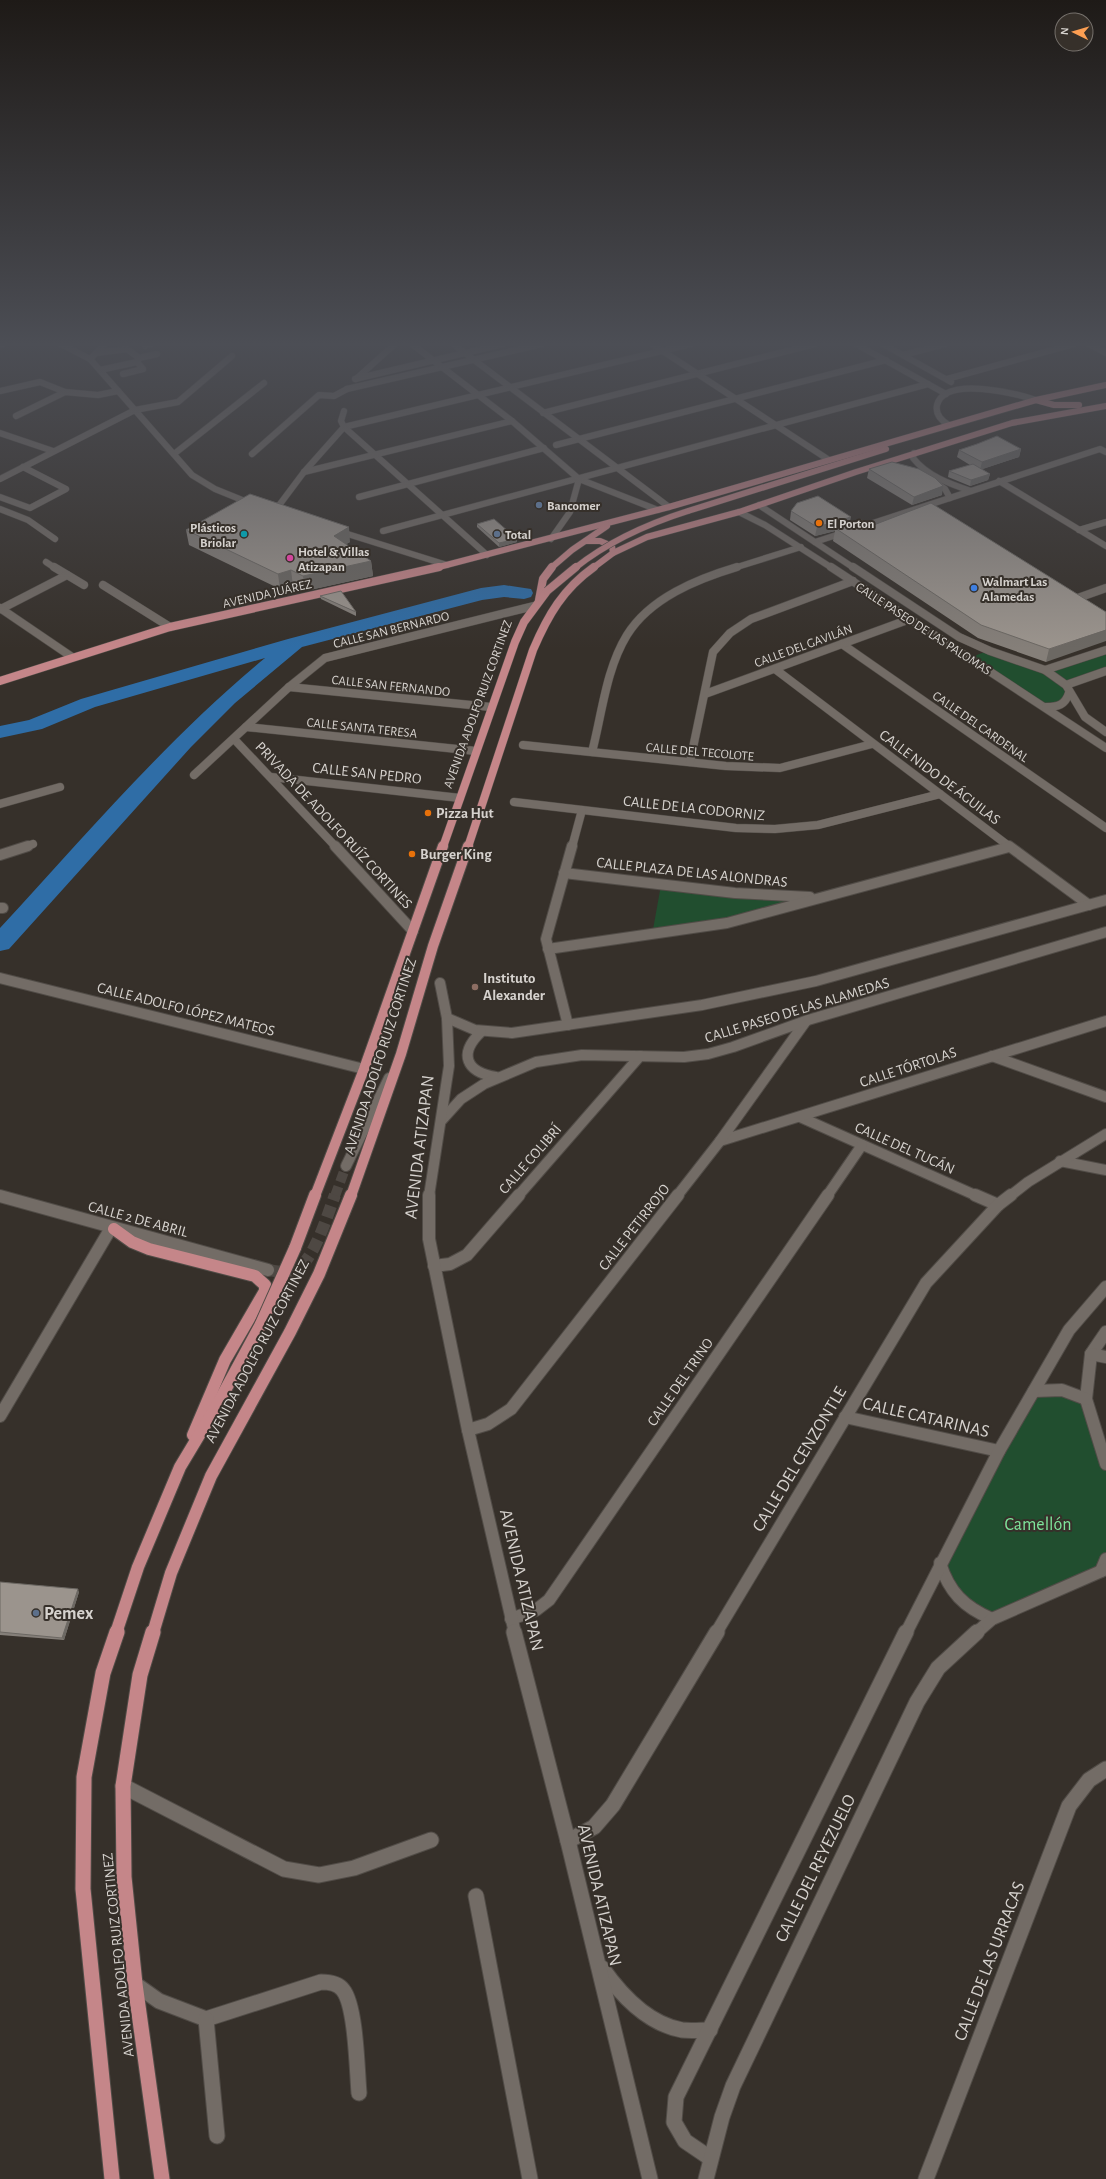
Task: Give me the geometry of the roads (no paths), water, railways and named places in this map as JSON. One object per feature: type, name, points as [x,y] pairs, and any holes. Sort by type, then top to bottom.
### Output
[{"type":"main road","points":[[658,510],[880,446]]},
{"type":"main road","name":"AVENIDA ADOLFO RUIZ CORTINEZ","points":[[112,2179],[83,1889],[84,1777],[103,1673],[138,1567],[180,1467],[216,1407],[261,1324],[295,1248],[364,1069],[514,642],[524,622],[547,591],[577,564],[628,532],[658,520],[870,455],[894,446]]},
{"type":"main road","points":[[739,512],[938,446]]},
{"type":"main road","points":[[658,510],[676,513],[701,512],[793,486],[856,472]]},
{"type":"main road","name":"AVENIDA JUÁREZ","points":[[0,681],[170,627],[447,565],[658,510]]},
{"type":"main road","name":"AVENIDA ADOLFO RUIZ CORTINEZ","points":[[162,2179],[135,1984],[124,1877],[123,1786],[140,1675],[171,1573],[210,1476],[290,1332],[318,1274],[359,1176],[401,1054],[433,946],[485,799],[533,650],[546,619],[566,591],[612,552],[646,537],[739,512]]},
{"type":"main road","points":[[537,603],[544,578],[554,566],[612,522]]},
{"type":"main road","points":[[586,541],[598,540],[609,544],[612,546],[612,552]]},
{"type":"main road","points":[[112,1228],[132,1242],[149,1249],[255,1276],[265,1285],[265,1291],[225,1360],[180,1467]]},
{"type":"street","points":[[37,446],[53,451]]},
{"type":"street","points":[[0,479],[64,446]]},
{"type":"street","points":[[167,446],[201,482],[215,489],[260,506]]},
{"type":"street","points":[[174,454],[184,446]]},
{"type":"street","points":[[252,454],[261,446]]},
{"type":"street","points":[[274,512],[304,472],[327,446]]},
{"type":"street","points":[[365,446],[486,555]]},
{"type":"street","points":[[304,472],[413,446]]},
{"type":"street","points":[[541,446],[578,479],[658,510]]},
{"type":"street","points":[[587,446],[670,507]]},
{"type":"street","points":[[383,532],[701,446]]},
{"type":"street","points":[[807,446],[829,460]]},
{"type":"street","points":[[359,496],[544,448]]},
{"type":"street","points":[[815,542],[999,481],[1103,451]]},
{"type":"street","points":[[914,453],[914,466],[940,485],[950,498]]},
{"type":"street","points":[[880,464],[899,466]]},
{"type":"street","points":[[914,466],[949,483],[971,491]]},
{"type":"street","points":[[0,497],[30,508],[66,489],[66,487],[23,467]]},
{"type":"street","points":[[551,539],[569,517],[578,479]]},
{"type":"street","points":[[999,481],[1106,546]]},
{"type":"street","name":"CALLE PASEO DE LAS PALOMAS","points":[[759,505],[959,637],[990,651],[1033,664],[1045,670],[1067,689],[1085,717],[1106,732]]},
{"type":"street","points":[[930,505],[939,511]]},
{"type":"street","points":[[0,508],[28,520],[55,539]]},
{"type":"street","points":[[267,509],[282,514]]},
{"type":"street","name":"CALLE PASEO DE LAS PALOMAS","points":[[739,512],[765,525],[801,547],[1046,707],[1106,748]]},
{"type":"street","points":[[765,525],[765,520],[767,519],[780,519]]},
{"type":"street","points":[[1080,530],[1106,522]]},
{"type":"street","points":[[334,530],[447,565]]},
{"type":"street","points":[[592,752],[617,659],[628,634],[642,616],[664,597],[683,586],[801,547]]},
{"type":"street","points":[[46,562],[84,585]]},
{"type":"street","points":[[67,575],[1,609],[72,657]]},
{"type":"street","points":[[690,762],[713,652],[722,640],[736,627],[761,615],[853,581]]},
{"type":"street","points":[[103,585],[170,627]]},
{"type":"street","points":[[1075,599],[1106,588]]},
{"type":"street","name":"CALLE SAN BERNARDO","points":[[194,775],[316,664],[337,654],[537,603]]},
{"type":"street","name":"CALLE DEL GAVILÁN","points":[[705,694],[910,619]]},
{"type":"street","name":"CALLE DEL CARDENAL","points":[[842,644],[1106,828]]},
{"type":"street","points":[[1045,670],[1106,650]]},
{"type":"street","points":[[976,662],[975,656],[990,651]]},
{"type":"street","name":"CALLE NIDO DE ÁGUILAS","points":[[775,669],[872,744],[1089,905]]},
{"type":"street","points":[[1046,707],[1063,705],[1067,701],[1067,689],[1106,671]]},
{"type":"street","name":"CALLE SAN FERNANDO","points":[[289,687],[491,707]]},
{"type":"street","name":"CALLE SANTA TERESA","points":[[246,727],[476,751]]},
{"type":"street","name":"PRIVADA DE ADOLFO RUÍZ CORTINES","points":[[234,739],[413,931]]},
{"type":"street","name":"CALLE DEL TECOLOTE","points":[[523,745],[751,768],[780,768],[872,744]]},
{"type":"street","name":"CALLE SAN PEDRO","points":[[271,777],[460,798]]},
{"type":"street","points":[[0,804],[60,787]]},
{"type":"street","name":"CALLE DE LA CODORNIZ","points":[[514,802],[736,828],[775,829],[818,825],[940,794]]},
{"type":"street","points":[[568,1025],[546,939],[548,927],[582,810]]},
{"type":"street","points":[[0,855],[33,844]]},
{"type":"street","name":"CALLE PLAZA DE LAS ALONDRAS","points":[[548,949],[727,923],[1010,846]]},
{"type":"street","name":"CALLE PLAZA DE LAS ALONDRAS","points":[[564,873],[735,893],[818,897]]},
{"type":"street","name":"CALLE PASEO DE LAS ALAMEDAS","points":[[447,1018],[462,1028],[500,1034],[523,1032],[702,1005],[816,981],[1106,900]]},
{"type":"street","name":"CALLE PASEO DE LAS ALAMEDAS","points":[[439,1125],[452,1107],[471,1091],[496,1077],[539,1062],[561,1056],[582,1054],[682,1057],[707,1054],[736,1046],[806,1021],[1106,932]]},
{"type":"street","name":"CALLE ADOLFO LÓPEZ MATEOS","points":[[0,978],[364,1069]]},
{"type":"street","name":"AVENIDA ATIZAPAN","points":[[440,983],[447,1018],[449,1066],[428,1202],[427,1222],[434,1266],[468,1430],[511,1618],[568,1842],[650,2179]]},
{"type":"street","name":"CALLE PETIRROJO","points":[[468,1430],[488,1424],[510,1410],[720,1141],[806,1021]]},
{"type":"street","name":"CALLE TÓRTOLAS","points":[[720,1141],[1106,1021]]},
{"type":"street","points":[[481,1032],[472,1039],[467,1048],[467,1057],[471,1066],[478,1073],[496,1077]]},
{"type":"street","points":[[346,1166],[401,1054]]},
{"type":"street","name":"CALLE COLIBRÍ","points":[[434,1266],[450,1264],[467,1255],[640,1056]]},
{"type":"street","points":[[992,1056],[1106,1097]]},
{"type":"street","name":"CALLE DEL TUCÁN","points":[[800,1117],[998,1205]]},
{"type":"street","name":"CALLE DEL CENZONTLE","points":[[568,1842],[580,1837],[598,1824],[613,1805],[926,1283],[998,1205],[1060,1161],[1106,1134]]},
{"type":"street","name":"CALLE DEL TRINO","points":[[511,1618],[536,1611],[550,1600],[862,1145]]},
{"type":"street","points":[[1060,1161],[1106,1170]]},
{"type":"street","name":"CALLE 2 DE ABRIL","points":[[0,1196],[268,1270]]},
{"type":"street","points":[[0,1416],[112,1228]]},
{"type":"street","points":[[1106,1287],[1069,1330],[999,1451],[940,1563],[945,1582],[956,1598],[973,1612],[992,1619],[1103,1570],[1106,1559]]},
{"type":"street","points":[[1105,1457],[1086,1399],[1087,1377],[1091,1354],[1106,1332]]},
{"type":"street","points":[[1091,1354],[1106,1357]]},
{"type":"street","points":[[1034,1391],[1062,1390],[1086,1399]]},
{"type":"street","name":"CALLE CATARINAS","points":[[845,1417],[999,1451]]},
{"type":"street","name":"CALLE DEL REYEZUELO","points":[[710,2158],[685,2141],[674,2122],[676,2097],[940,1563]]},
{"type":"street","name":"CALLE DEL REYEZUELO","points":[[706,2179],[710,2158],[733,2086],[917,1702],[938,1668],[956,1650],[992,1619]]},
{"type":"street","name":"CALLE DE LAS URRACAS","points":[[926,2179],[1069,1806],[1082,1787],[1099,1772],[1106,1769]]},
{"type":"street","points":[[123,1786],[284,1869],[318,1875],[354,1868],[431,1840]]},
{"type":"street","points":[[476,1896],[530,2179]]},
{"type":"street","points":[[596,1959],[615,1987],[639,2010],[677,2029],[710,2030]]},
{"type":"street","points":[[135,1984],[160,2001],[206,2019],[322,1982],[334,1982],[345,1990],[350,2004],[359,2093]]},
{"type":"street","points":[[206,2019],[217,2136]]},
{"type":"waterway","points":[[0,943],[183,742],[228,699],[295,643],[481,594],[504,591],[524,593]]},
{"type":"waterway","points":[[0,732],[35,725],[88,703],[285,646]]},
{"type":"tunnel","points":[[335,1196],[346,1166]]},
{"type":"tunnel","points":[[268,1270],[289,1272],[302,1265],[314,1248],[320,1236],[335,1195]]},
{"type":"place","name":"Bancomer","points":[[539,505]]},
{"type":"place","name":"El Porton","points":[[819,523]]},
{"type":"place","name":"Plásticos Briolar","points":[[244,534]]},
{"type":"place","name":"Total","points":[[497,534]]},
{"type":"place","name":"Hotel & Villas Atizapan","points":[[290,558]]},
{"type":"place","name":"Walmart Las Alamedas","points":[[974,588]]},
{"type":"place","name":"Pizza Hut","points":[[428,813]]},
{"type":"place","name":"Burger King","points":[[412,854]]},
{"type":"place","name":"Instituto Alexander","points":[[475,987]]},
{"type":"place","name":"Pemex","points":[[36,1613]]},
{"type":"park label","name":"Camellón","points":[[1038,1524]]}]
